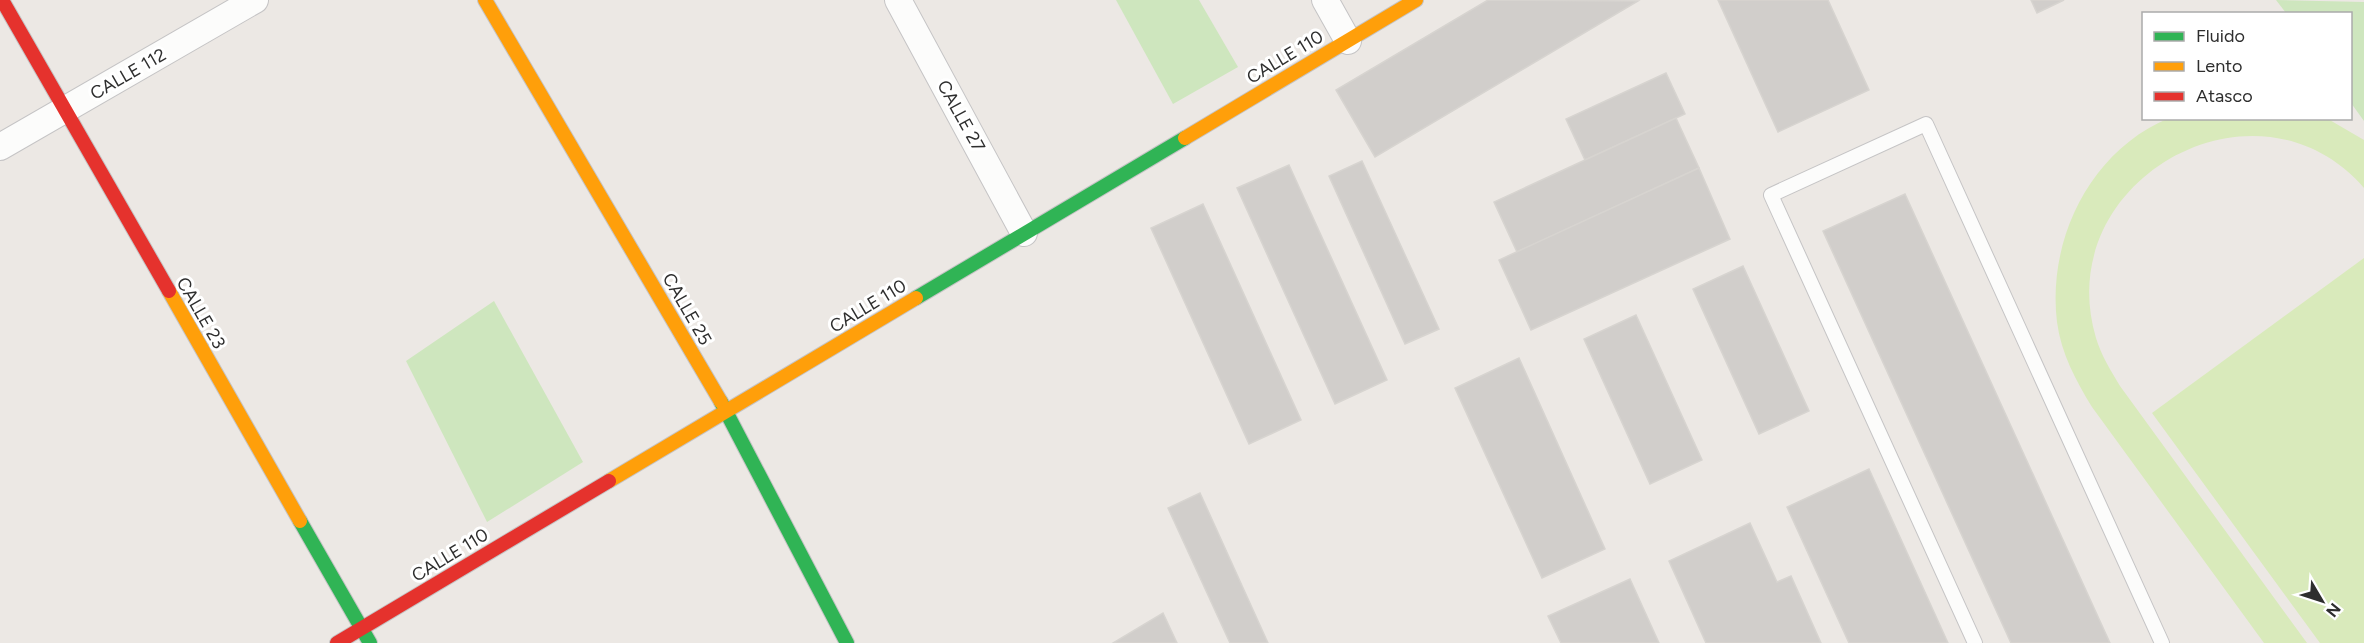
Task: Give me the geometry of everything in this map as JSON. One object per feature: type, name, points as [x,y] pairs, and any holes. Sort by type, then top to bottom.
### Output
[{"type":"street","name":"CALLE 23","points":[[2,0],[370,643]]},
{"type":"street","name":"CALLE 112","points":[[0,147],[255,0]]},
{"type":"street","name":"CALLE 25","points":[[485,0],[727,412],[847,643]]},
{"type":"street","name":"CALLE 27","points":[[898,0],[1024,233]]},
{"type":"street","points":[[1325,0],[1348,41]]},
{"type":"street","name":"CALLE 110","points":[[338,643],[1416,0]]},
{"type":"lane","points":[[1976,643],[1771,195],[1926,124],[2162,643]]},
{"type":"green space","points":[[1116,0],[1199,0],[1238,67],[1173,104]]},
{"type":"green space","points":[[2276,0],[2364,2],[2364,121],[2352,104],[2352,12],[2285,12]]},
{"type":"green space","points":[[2165,120],[2330,120],[2364,140],[2364,188],[2320,152],[2270,137],[2219,140],[2172,158],[2132,189],[2103,231],[2090,281],[2096,338],[2103,357],[2120,386],[2307,643],[2264,643],[2092,407],[2075,377],[2062,345],[2057,322],[2056,291],[2059,260],[2067,230],[2096,175],[2117,152],[2141,133]]},
{"type":"green space","points":[[2364,258],[2364,643],[2320,643],[2152,413]]},
{"type":"green space","points":[[494,301],[583,462],[487,522],[406,361]]},
{"type":"building","points":[[1488,0],[1638,1],[1375,157],[1336,90]]},
{"type":"building","points":[[1718,0],[1828,0],[1869,90],[1778,132]]},
{"type":"building","points":[[2031,0],[2064,0],[2037,13]]},
{"type":"building","points":[[1666,73],[1685,114],[1585,160],[1566,119]]},
{"type":"building","points":[[1676,118],[1699,168],[1517,252],[1494,202]]},
{"type":"building","points":[[1362,161],[1439,329],[1405,344],[1329,176]]},
{"type":"building","points":[[1289,165],[1387,380],[1335,404],[1237,188]]},
{"type":"building","points":[[1699,168],[1730,239],[1531,330],[1499,260]]},
{"type":"building","points":[[1905,194],[2110,643],[2011,643],[1823,231]]},
{"type":"building","points":[[1203,204],[1301,420],[1249,444],[1151,228]]},
{"type":"building","points":[[1743,266],[1809,411],[1759,434],[1693,289]]},
{"type":"building","points":[[1636,315],[1702,460],[1650,484],[1584,339]]},
{"type":"building","points":[[1519,358],[1605,549],[1542,578],[1455,388]]},
{"type":"building","points":[[1869,469],[1948,643],[1849,643],[1787,507]]},
{"type":"building","points":[[1200,493],[1268,643],[1230,643],[1168,508]]},
{"type":"building","points":[[1750,523],[1777,582],[1791,576],[1821,643],[1706,643],[1669,561]]},
{"type":"building","points":[[1630,579],[1659,643],[1561,643],[1548,616]]},
{"type":"building","points":[[1163,613],[1177,643],[1113,643]]},
{"type":"traffic: fast","points":[[916,298],[1185,138]]},
{"type":"traffic: fast","points":[[721,402],[847,643]]},
{"type":"traffic: fast","points":[[300,521],[370,643]]},
{"type":"traffic: slow","points":[[485,0],[721,402]]},
{"type":"traffic: slow","points":[[1185,138],[1416,0]]},
{"type":"traffic: slow","points":[[169,291],[300,521]]},
{"type":"traffic: slow","points":[[609,481],[916,298]]},
{"type":"traffic: jam","points":[[2,0],[169,291]]},
{"type":"traffic: jam","points":[[337,643],[609,481]]}]
